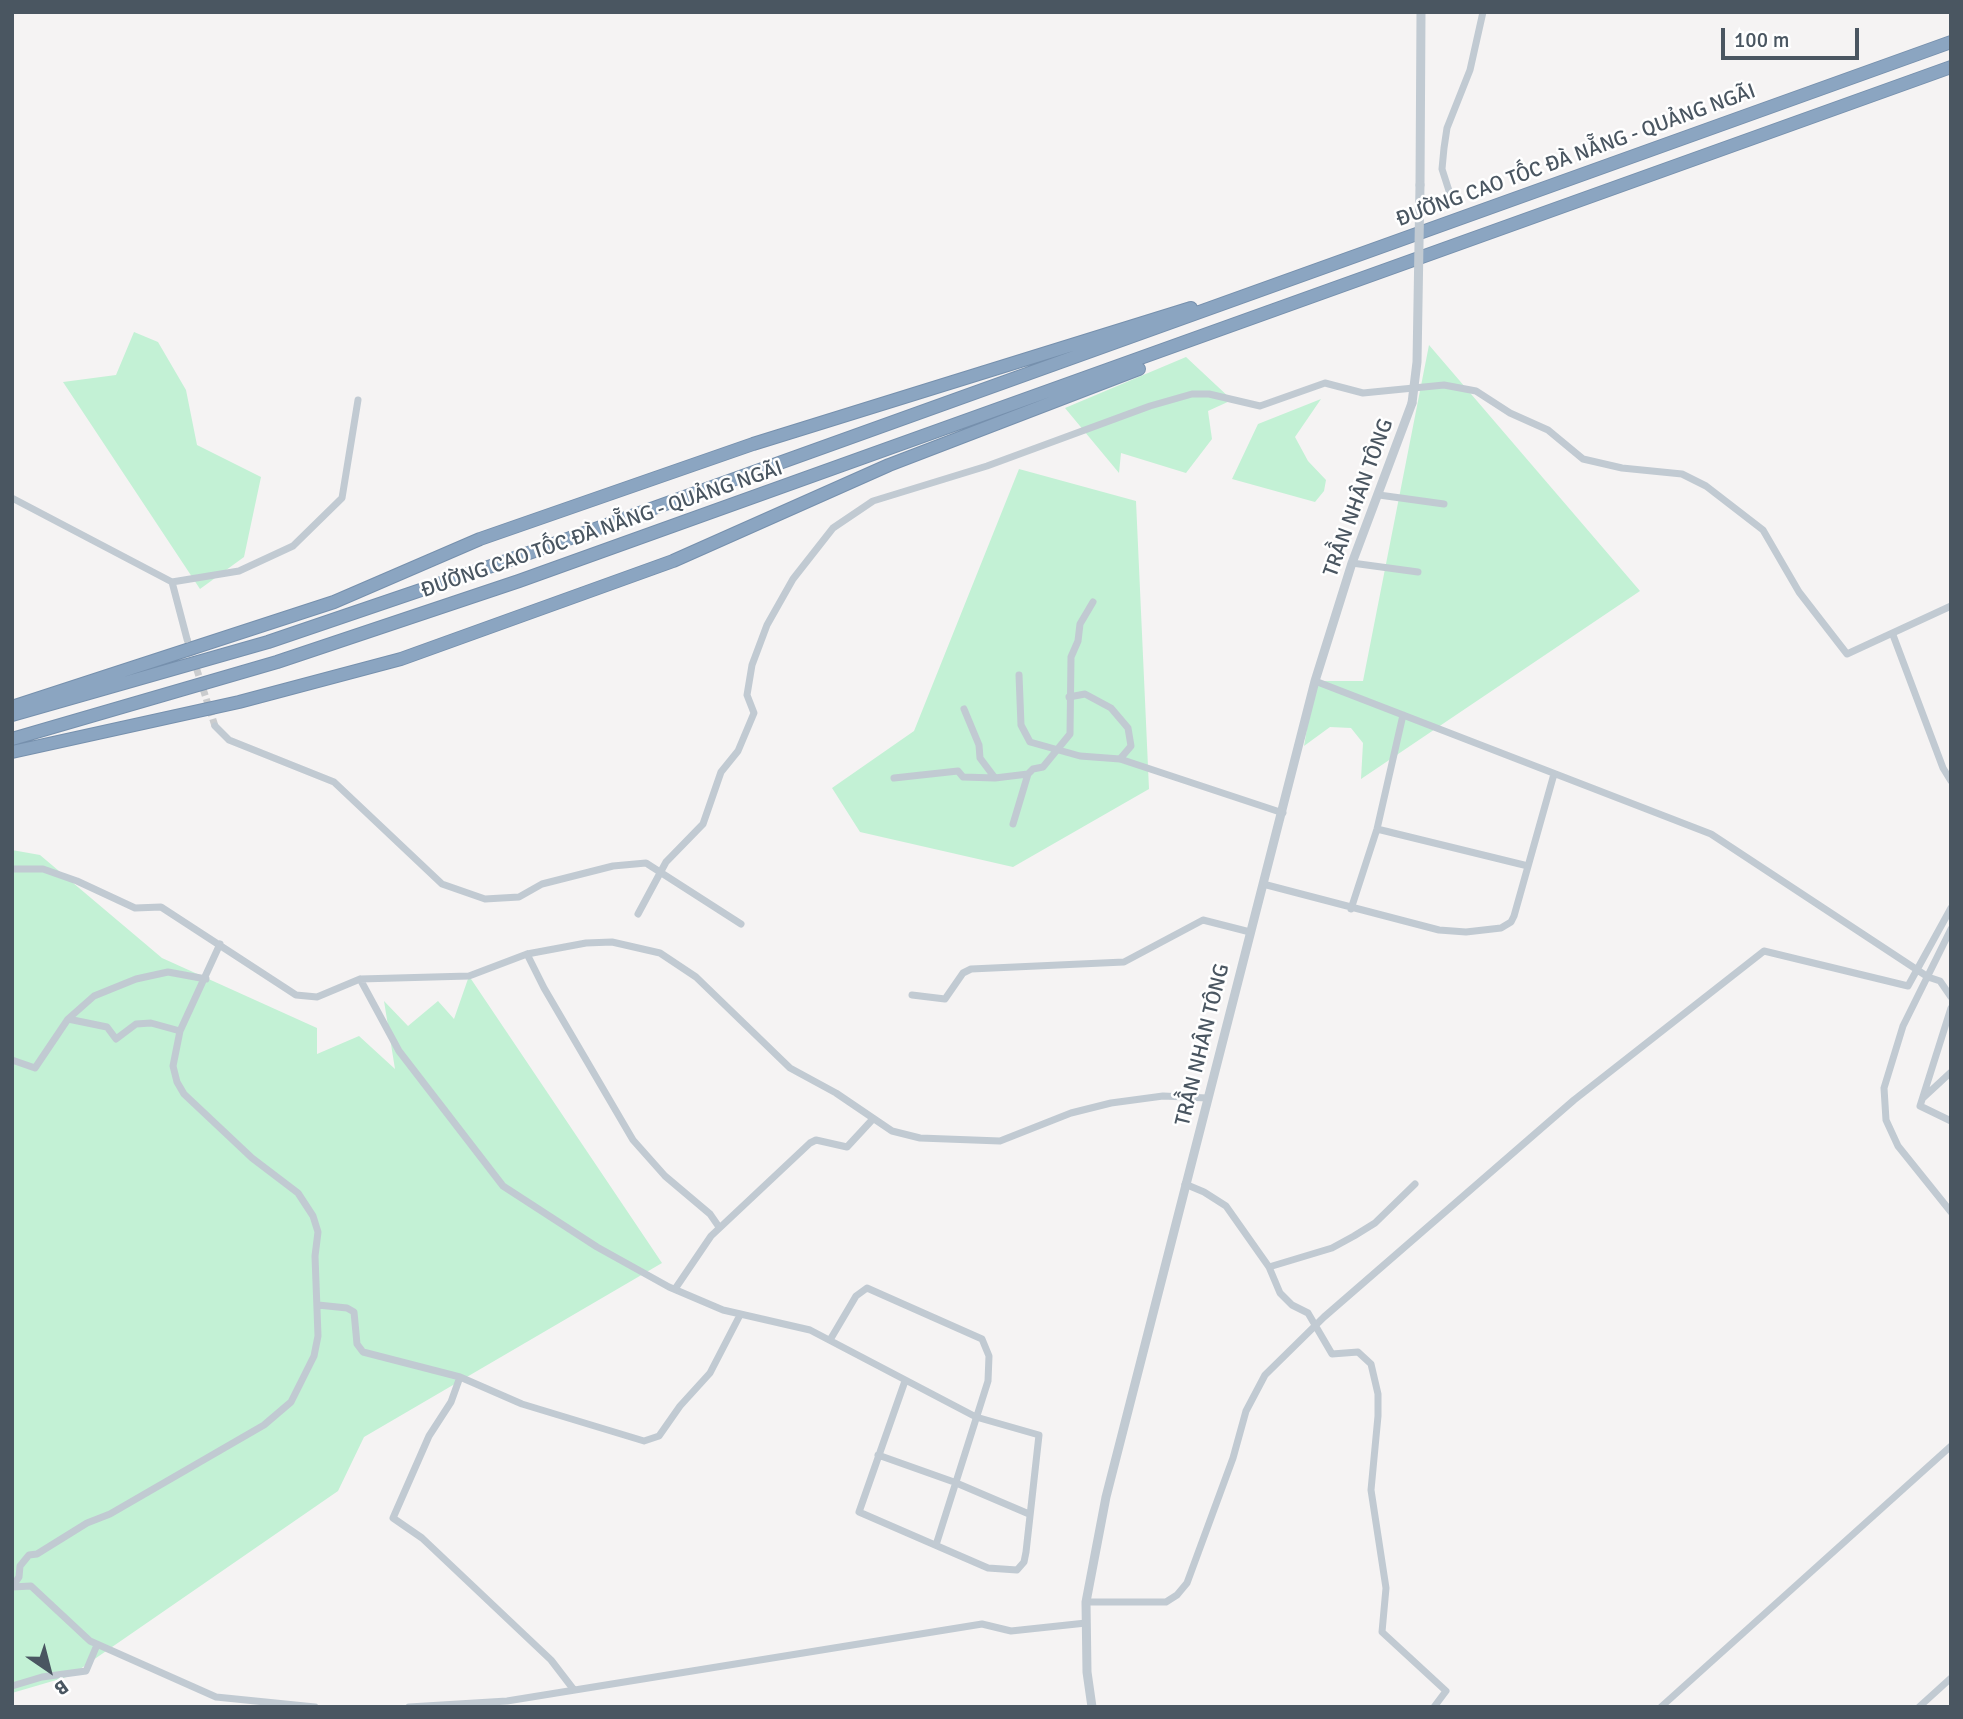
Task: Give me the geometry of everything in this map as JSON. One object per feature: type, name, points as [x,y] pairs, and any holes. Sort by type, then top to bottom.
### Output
[{"type":"highway","name":"ĐƯỜNG CAO TỐC ĐÀ NẴNG - QUẢNG NGÃI","points":[[12,715],[268,642],[720,486],[1180,316],[1951,42]]},
{"type":"highway","name":"ĐƯỜNG CAO TỐC ĐÀ NẴNG - QUẢNG NGÃI","points":[[12,739],[277,662],[519,581],[1201,341],[1302,301],[1951,67]]},
{"type":"highway","points":[[12,707],[321,606],[480,539],[753,444],[1180,316]]},
{"type":"highway","points":[[12,752],[239,702],[401,659],[673,561],[889,465],[1201,341]]},
{"type":"street","name":"TRẦN NHÂN TÔNG","points":[[1092,1707],[1086,1601],[1106,1497],[1315,681],[1352,563],[1412,403],[1417,362],[1421,12]]},
{"type":"street","points":[[1451,197],[1442,169],[1447,128],[1469,70],[1483,12]]},
{"type":"street","points":[[638,914],[661,871],[676,850],[703,824],[720,772],[738,751],[754,713],[747,695],[752,665],[767,625],[793,579],[833,528],[873,501],[987,466],[1150,406],[1199,393],[1260,406],[1325,383],[1363,393],[1444,385],[1476,391],[1510,413],[1548,430],[1583,458],[1622,468],[1682,474],[1706,486],[1763,530],[1799,592],[1847,654],[1951,606]]},
{"type":"street","points":[[12,498],[172,582],[239,571],[293,547],[342,498],[358,400]]},
{"type":"street","points":[[1379,495],[1444,504]]},
{"type":"street","points":[[1352,563],[1418,572]]},
{"type":"street","points":[[172,582],[187,639]]},
{"type":"street","points":[[1013,824],[1028,774],[1032,769],[1043,767],[1070,734],[1071,657],[1078,641],[1080,624],[1093,602]]},
{"type":"street","points":[[1893,635],[1943,768],[1951,781]]},
{"type":"street","points":[[1019,675],[1021,725],[1030,742],[1080,756],[1120,759],[1283,813]]},
{"type":"street","points":[[1315,681],[1711,834],[1928,977],[1940,981],[1951,997]]},
{"type":"street","points":[[1069,697],[1085,694],[1111,708],[1128,728],[1131,746],[1120,759]]},
{"type":"street","points":[[964,709],[979,745],[980,758],[995,778]]},
{"type":"street","points":[[1351,909],[1377,829],[1403,715]]},
{"type":"street","points":[[215,726],[229,740],[334,782],[442,884],[485,899],[519,897],[542,884],[613,866],[646,863],[741,924]]},
{"type":"street","points":[[894,778],[958,771],[963,777],[995,778],[1028,774]]},
{"type":"street","points":[[1264,884],[1438,930],[1466,932],[1501,928],[1514,916],[1554,774]]},
{"type":"street","points":[[1377,829],[1528,866]]},
{"type":"street","points":[[12,869],[43,869],[77,881],[135,908],[161,907],[296,995],[317,998],[360,979],[469,976],[551,947],[612,942],[660,953],[696,977],[790,1068],[836,1093],[872,1120],[892,1131],[920,1138],[1000,1141],[1071,1113],[1111,1102],[1163,1096],[1207,1098]]},
{"type":"street","points":[[1086,1601],[1166,1602],[1177,1595],[1187,1583],[1233,1458],[1245,1411],[1265,1375],[1316,1325],[1574,1100],[1758,954],[1768,950],[1908,986],[1919,971],[1951,908]]},
{"type":"street","points":[[912,995],[945,999],[963,973],[971,969],[1124,962],[1203,920],[1250,932]]},
{"type":"street","points":[[1951,929],[1891,1057],[1884,1088],[1884,1107],[1889,1130],[1898,1146],[1951,1212]]},
{"type":"street","points":[[12,1587],[19,1577],[20,1566],[29,1555],[37,1554],[87,1523],[110,1514],[264,1425],[291,1402],[314,1356],[318,1305],[315,1256],[318,1232],[313,1216],[298,1193],[251,1158],[184,1094],[173,1066],[180,1031],[220,944]]},
{"type":"street","points":[[527,954],[633,1140],[665,1176],[710,1213],[719,1227]]},
{"type":"street","points":[[12,1060],[35,1068],[68,1019],[94,996],[136,979],[169,972],[206,979]]},
{"type":"street","points":[[360,979],[398,1051],[503,1186],[597,1247],[675,1289],[740,1315],[810,1330],[976,1417],[1035,1433],[1041,1438],[1024,1562],[1017,1570],[988,1568],[859,1512],[905,1381]]},
{"type":"street","points":[[1951,1008],[1920,1106],[1951,1121]]},
{"type":"street","points":[[68,1019],[107,1027],[116,1038],[136,1024],[143,1023],[180,1031]]},
{"type":"street","points":[[1923,1098],[1950,1073],[1938,1069],[1935,1059]]},
{"type":"street","points":[[675,1289],[719,1227],[810,1143],[821,1140],[847,1147],[872,1120]]},
{"type":"street","points":[[1185,1184],[1226,1206],[1269,1267],[1289,1303],[1306,1311],[1332,1354],[1362,1353],[1375,1377],[1378,1416],[1371,1490],[1387,1588],[1382,1632],[1444,1688],[1447,1693],[1434,1707]]},
{"type":"street","points":[[1269,1267],[1332,1248],[1354,1237],[1375,1223],[1415,1184]]},
{"type":"street","points":[[830,1340],[856,1296],[867,1288],[982,1339],[989,1356],[988,1381],[936,1545]]},
{"type":"street","points":[[318,1305],[347,1308],[354,1312],[357,1344],[363,1352],[460,1377],[522,1404],[648,1441],[659,1436],[680,1406],[710,1373],[740,1315]]},
{"type":"street","points":[[460,1377],[451,1402],[429,1436],[393,1518],[422,1538],[551,1660],[574,1690]]},
{"type":"street","points":[[1661,1707],[1951,1446]]},
{"type":"street","points":[[878,1455],[954,1482],[1029,1514]]},
{"type":"street","points":[[12,1587],[31,1586],[97,1645],[216,1697],[240,1703],[315,1707]]},
{"type":"street","points":[[409,1707],[507,1701],[982,1624],[1011,1631],[1086,1623]]},
{"type":"street","points":[[12,1686],[42,1677],[86,1671],[97,1645]]},
{"type":"street","points":[[1919,1707],[1951,1678]]},
{"type":"green space","points":[[134,332],[158,342],[186,390],[197,445],[261,477],[244,557],[200,589],[63,382],[116,375]]},
{"type":"green space","points":[[1429,345],[1640,591],[1361,779],[1363,743],[1351,728],[1330,727],[1304,746],[1315,681],[1363,681]]},
{"type":"green space","points":[[1186,357],[1232,400],[1208,411],[1212,439],[1186,473],[1121,453],[1119,473],[1065,408]]},
{"type":"green space","points":[[1321,399],[1295,437],[1308,461],[1326,480],[1324,491],[1315,502],[1232,479],[1258,424]]},
{"type":"green space","points":[[1019,469],[1136,501],[1149,789],[1013,867],[860,832],[832,788],[914,731]]},
{"type":"green space","points":[[12,850],[40,855],[162,958],[317,1028],[317,1054],[359,1036],[395,1069],[384,1001],[408,1026],[438,1001],[454,1019],[469,976],[662,1263],[364,1437],[338,1491],[70,1676],[12,1693]]},
{"type":"tunnel","points":[[187,639],[215,726]]}]
